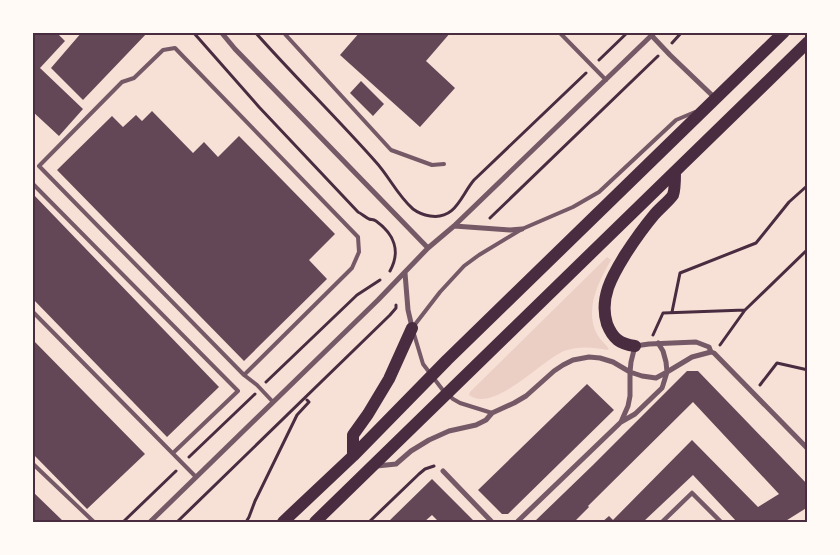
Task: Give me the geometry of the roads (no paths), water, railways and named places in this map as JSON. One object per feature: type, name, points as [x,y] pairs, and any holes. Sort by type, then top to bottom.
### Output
[{"type":"highway","points":[[283,522],[784,32]]},
{"type":"highway","points":[[315,522],[808,42]]},
{"type":"highway","points":[[635,346],[620,342],[611,332],[604,311],[607,290],[630,247],[653,216],[673,194],[675,172]]},
{"type":"highway","points":[[352,456],[353,435],[389,378],[412,328]]},
{"type":"street","points":[[221,32],[428,248]]},
{"type":"street","points":[[150,522],[405,273],[428,248],[454,226],[653,34],[665,50],[716,99]]},
{"type":"street","points":[[454,226],[510,230],[522,228]]},
{"type":"street","points":[[405,273],[408,310],[412,328]]},
{"type":"street","points":[[621,422],[630,396],[630,372],[635,346],[696,342],[710,347],[713,353],[808,449]]},
{"type":"street","points":[[517,522],[621,422],[635,414],[662,388],[667,372],[663,351],[658,343]]},
{"type":"street","points":[[372,467],[396,464],[429,440],[449,431],[476,425],[486,420],[492,413],[520,400],[563,364],[579,358],[600,358],[619,365],[630,372],[649,378],[656,378],[692,356],[713,353]]},
{"type":"street","points":[[443,471],[492,522]]},
{"type":"street","points":[[662,522],[692,493],[721,522]]},
{"type":"lane","points":[[283,32],[391,150],[432,165],[444,164]]},
{"type":"lane","points":[[559,32],[606,80]]},
{"type":"lane","points":[[244,375],[352,268],[359,252],[358,237],[175,48],[163,50],[134,78],[122,82],[39,166],[244,375],[273,402]]},
{"type":"lane","points":[[492,413],[460,404],[447,394],[423,364],[412,328],[440,292],[464,266],[522,228],[573,207],[599,192],[676,120],[706,108]]},
{"type":"lane","points":[[32,183],[238,391],[173,453]]},
{"type":"lane","points":[[32,310],[196,477]]},
{"type":"lane","points":[[32,463],[94,522]]}]
